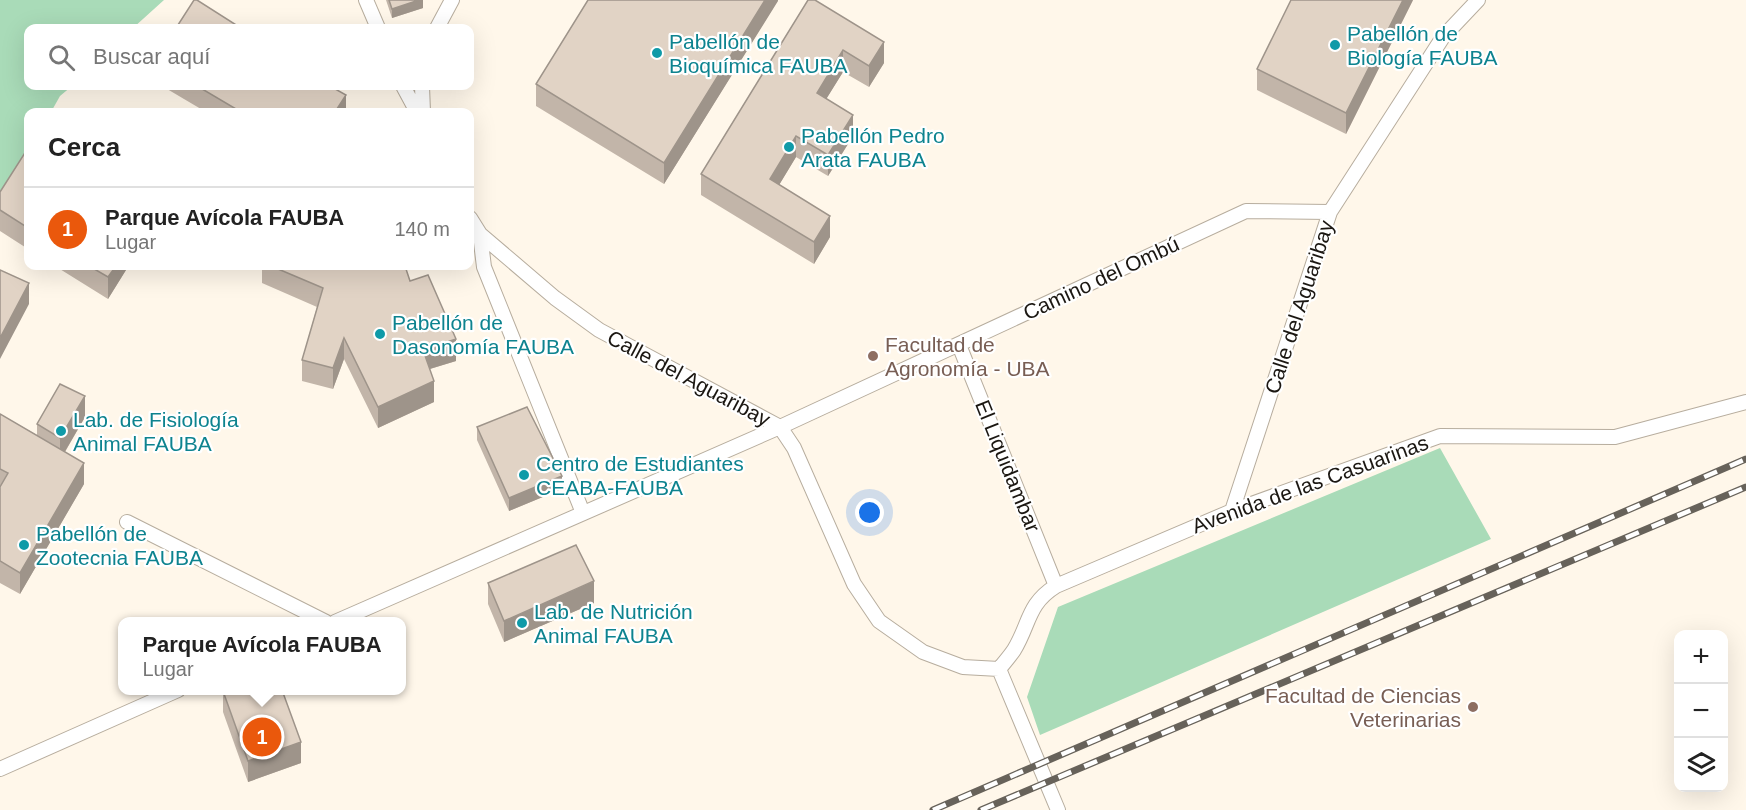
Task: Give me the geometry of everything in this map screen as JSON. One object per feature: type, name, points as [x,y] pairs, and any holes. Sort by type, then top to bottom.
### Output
[{"type":"lane","points":[[366,0],[376,24]]},
{"type":"lane","points":[[439,24],[452,0]]},
{"type":"lane","name":"Calle del Aguaribay","points":[[1232,511],[1330,212],[1443,37],[1478,0]]},
{"type":"lane","points":[[405,90],[415,108]]},
{"type":"lane","points":[[422,90],[423,108]]},
{"type":"lane","name":"Camino del Ombú","points":[[344,617],[780,427],[1246,211],[1330,212]]},
{"type":"lane","name":"Calle del Aguaribay","points":[[474,224],[480,234],[555,298],[599,330],[780,427],[794,448],[854,584],[879,621],[923,652],[963,667],[999,669]]},
{"type":"lane","points":[[480,234],[484,267],[583,513]]},
{"type":"lane","name":"El Liquidambar","points":[[959,345],[1056,586]]},
{"type":"lane","name":"Avenida de las Casuarinas","points":[[999,669],[1015,649],[1034,605],[1056,586],[1232,511],[1440,436],[1615,437],[1746,402]]},
{"type":"lane","points":[[127,522],[318,617]]},
{"type":"lane","points":[[999,669],[1058,810]]},
{"type":"lane","points":[[0,769],[167,695]]},
{"type":"green space","points":[[0,0],[164,0],[137,24],[24,24],[24,90],[67,90],[60,96],[53,108],[24,108],[24,156],[0,195]]},
{"type":"green space","points":[[1440,448],[1491,539],[1040,735],[1027,697],[1058,607]]},
{"type":"building","points":[[194,0],[197,0],[235,24],[179,24]]},
{"type":"building","points":[[389,0],[419,0],[392,9]]},
{"type":"building","name":"Pabellón de Bioquímica FAUBA","points":[[588,0],[765,0],[664,163],[536,84]]},
{"type":"building","name":"Pabellón Pedro Arata FAUBA","points":[[808,0],[815,0],[884,42],[869,66],[843,50],[817,93],[853,115],[828,155],[796,136],[770,179],[830,216],[814,242],[701,174]]},
{"type":"building","name":"Pabellón de Biología FAUBA","points":[[1291,0],[1403,0],[1346,113],[1257,69]]},
{"type":"building","points":[[204,90],[337,90],[346,95],[338,108],[234,108]]},
{"type":"building","points":[[24,154],[24,225],[0,210],[0,192]]},
{"type":"building","points":[[0,270],[29,283],[0,338]]},
{"type":"building","points":[[96,270],[113,270],[108,277]]},
{"type":"building","name":"Pabellón de Dasonomía FAUBA","points":[[280,270],[406,270],[410,281],[428,275],[456,339],[423,350],[434,381],[378,407],[344,338],[333,368],[302,360],[323,288]]},
{"type":"building","points":[[60,384],[85,396],[60,438],[37,424]]},
{"type":"building","name":"Centro de Estudiantes CEABA-FAUBA","points":[[527,407],[562,476],[509,498],[477,427]]},
{"type":"building","name":"Pabellón de Zootecnia FAUBA","points":[[0,414],[84,463],[20,573],[0,561],[0,487],[8,473],[0,469]]},
{"type":"building","points":[[576,545],[594,581],[504,621],[488,583]]},
{"type":"building","points":[[224,695],[284,695],[301,742],[248,761]]},
{"type":"railway","points":[[933,810],[1746,459]]},
{"type":"railway","points":[[981,810],[1746,487]]},
{"type":"place","name":"Pabellón de Biología FAUBA","points":[[1335,45]]},
{"type":"place","name":"Pabellón de Bioquímica FAUBA","points":[[657,53]]},
{"type":"place","name":"Pabellón Pedro Arata FAUBA","points":[[789,147]]},
{"type":"place","name":"Pabellón de Dasonomía FAUBA","points":[[380,334]]},
{"type":"place","name":"Facultad de Agronomía - UBA","points":[[873,356]]},
{"type":"place","name":"Lab. de Fisiología Animal FAUBA","points":[[61,431]]},
{"type":"place","name":"Centro de Estudiantes CEABA-FAUBA","points":[[524,475]]},
{"type":"place","name":"Pabellón de Zootecnia FAUBA","points":[[24,545]]},
{"type":"place","name":"Lab. de Nutrición Animal FAUBA","points":[[522,623]]},
{"type":"place","name":"Facultad de Ciencias Veterinarias","points":[[1473,707]]},
{"type":"place","name":"Parque Avícola FAUBA","points":[[262,737]]}]
